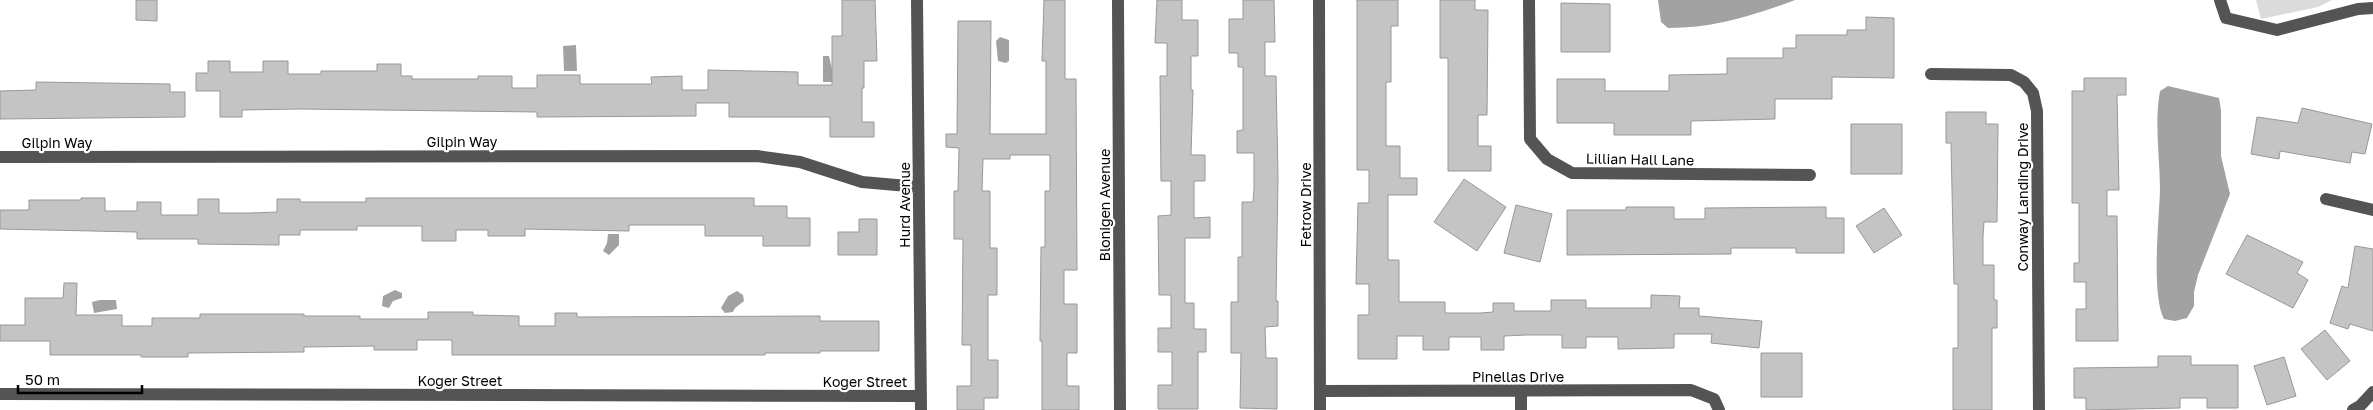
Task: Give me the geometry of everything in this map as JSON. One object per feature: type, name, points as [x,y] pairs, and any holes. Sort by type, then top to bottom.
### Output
[{"type":"street","name":"Hurd Avenue","points":[[917,0],[921,410]]},
{"type":"street","name":"Blonigen Avenue","points":[[1118,0],[1120,410]]},
{"type":"street","name":"Fetrow Drive","points":[[1319,0],[1320,410]]},
{"type":"street","name":"Lillian Hall Lane","points":[[1529,0],[1530,139],[1547,159],[1572,173],[1606,175],[1810,175]]},
{"type":"street","points":[[2220,0],[2226,18],[2277,30],[2358,9],[2373,8]]},
{"type":"street","name":"Conway Landing Drive","points":[[1931,74],[2010,75],[2024,82],[2033,92],[2037,111],[2038,410]]},
{"type":"street","name":"Gilpin Way","points":[[0,157],[757,156],[800,162],[862,182],[919,187]]},
{"type":"street","points":[[2326,199],[2373,210]]},
{"type":"street","name":"Pinellas Drive","points":[[1320,391],[1521,392],[1691,390],[1716,405]]},
{"type":"street","points":[[1521,392],[1521,410]]},
{"type":"street","points":[[2359,409],[2373,392]]},
{"type":"street","name":"Koger Street","points":[[0,394],[921,396]]},
{"type":"shaded area","points":[[1658,0],[1795,0],[1732,20],[1701,26],[1668,28],[1661,22]]},
{"type":"shaded area","points":[[2256,0],[2332,0],[2318,7],[2261,19]]},
{"type":"shaded area","points":[[1000,37],[1009,40],[1009,61],[1006,63],[998,61],[996,41]]},
{"type":"shaded area","points":[[576,45],[577,71],[564,71],[563,46]]},
{"type":"shaded area","points":[[823,56],[829,56],[835,82],[823,82]]},
{"type":"shaded area","points":[[2168,86],[2219,98],[2221,110],[2221,156],[2230,194],[2198,275],[2194,292],[2194,306],[2187,318],[2175,321],[2164,319],[2160,308],[2157,275],[2160,190],[2157,115],[2160,91]]},
{"type":"shaded area","points":[[608,234],[619,234],[619,245],[609,255],[603,251],[607,243]]},
{"type":"shaded area","points":[[395,290],[402,293],[402,298],[393,301],[389,308],[382,306],[383,296]]},
{"type":"shaded area","points":[[737,291],[743,295],[744,301],[733,312],[725,313],[721,308],[728,296]]},
{"type":"shaded area","points":[[116,300],[117,309],[94,313],[92,302]]},
{"type":"building","points":[[136,0],[157,0],[157,21],[136,20]]},
{"type":"building","points":[[842,0],[875,0],[877,61],[864,61],[864,88],[862,88],[862,122],[874,122],[874,137],[830,137],[830,117],[729,117],[729,103],[696,103],[696,116],[537,117],[537,112],[300,109],[242,110],[242,117],[220,117],[220,91],[196,91],[196,73],[208,73],[208,61],[230,61],[230,72],[263,72],[263,61],[288,61],[288,74],[321,74],[321,71],[377,71],[377,64],[401,64],[401,76],[412,76],[412,79],[478,79],[478,76],[512,76],[512,88],[537,88],[537,75],[580,75],[580,84],[652,84],[651,77],[682,76],[682,90],[708,90],[708,70],[798,72],[798,85],[832,85],[832,36],[842,36]]},
{"type":"building","points":[[1044,0],[1065,0],[1065,79],[1076,79],[1077,270],[1064,270],[1064,304],[1077,304],[1077,353],[1067,353],[1067,386],[1079,386],[1079,410],[1042,410],[1042,341],[1040,341],[1041,247],[1045,247],[1045,191],[1050,191],[1050,155],[1010,155],[1010,159],[983,159],[982,191],[990,191],[990,248],[997,248],[997,295],[988,295],[988,360],[998,360],[998,398],[984,398],[984,410],[957,410],[957,386],[971,386],[971,345],[962,345],[963,239],[954,239],[954,191],[958,191],[959,148],[946,147],[946,134],[957,134],[958,21],[991,21],[990,134],[1046,134],[1046,61],[1042,61]]},
{"type":"building","points":[[1157,0],[1182,0],[1182,20],[1198,20],[1198,56],[1191,56],[1191,90],[1193,90],[1191,155],[1205,155],[1205,181],[1194,181],[1194,218],[1210,217],[1210,238],[1185,238],[1185,303],[1194,303],[1194,329],[1206,329],[1206,352],[1198,352],[1198,409],[1158,409],[1158,385],[1172,385],[1172,352],[1158,352],[1158,328],[1171,328],[1171,295],[1159,295],[1158,216],[1171,215],[1171,181],[1161,181],[1160,76],[1167,76],[1167,43],[1155,43]]},
{"type":"building","points":[[1243,0],[1274,0],[1275,42],[1265,42],[1265,76],[1276,76],[1278,177],[1276,301],[1278,301],[1278,326],[1265,327],[1266,358],[1277,358],[1277,409],[1240,408],[1241,353],[1231,353],[1231,302],[1238,302],[1238,257],[1242,257],[1242,202],[1253,202],[1254,189],[1254,153],[1237,153],[1237,131],[1243,130],[1243,67],[1238,67],[1238,53],[1229,53],[1229,19],[1243,19]]},
{"type":"building","points":[[1357,0],[1398,0],[1398,26],[1391,26],[1391,82],[1386,82],[1386,146],[1400,146],[1400,178],[1417,178],[1417,195],[1388,195],[1388,260],[1399,260],[1399,302],[1445,302],[1445,313],[1481,313],[1493,312],[1493,303],[1514,303],[1514,311],[1551,311],[1551,300],[1586,300],[1586,308],[1651,308],[1651,295],[1680,296],[1679,308],[1699,308],[1699,316],[1762,321],[1759,348],[1711,343],[1712,334],[1674,334],[1674,348],[1618,349],[1618,337],[1586,337],[1586,348],[1562,348],[1562,335],[1526,335],[1504,336],[1504,350],[1481,350],[1481,337],[1449,337],[1449,350],[1423,350],[1423,336],[1397,336],[1397,359],[1358,359],[1358,315],[1369,315],[1369,284],[1356,284],[1358,203],[1369,203],[1369,170],[1357,170]]},
{"type":"building","points":[[1440,0],[1475,0],[1475,10],[1488,10],[1487,115],[1478,115],[1478,146],[1491,146],[1491,171],[1448,171],[1448,58],[1440,58]]},
{"type":"building","points":[[1561,3],[1610,4],[1610,52],[1561,52]]},
{"type":"building","points":[[1866,17],[1894,18],[1894,78],[1832,77],[1832,99],[1775,99],[1775,119],[1691,121],[1691,135],[1614,135],[1614,123],[1557,123],[1557,79],[1605,79],[1605,91],[1669,91],[1669,75],[1727,74],[1727,58],[1783,58],[1783,48],[1796,48],[1796,35],[1847,35],[1847,30],[1866,30]]},
{"type":"building","points":[[2084,78],[2126,78],[2126,95],[2117,95],[2119,190],[2107,190],[2107,216],[2117,216],[2118,341],[2076,341],[2076,309],[2086,309],[2086,282],[2074,282],[2074,263],[2079,263],[2079,203],[2072,203],[2072,91],[2084,91]]},
{"type":"building","points":[[36,82],[170,84],[170,92],[185,92],[185,117],[0,119],[0,91],[36,90]]},
{"type":"building","points":[[2302,108],[2372,124],[2365,154],[2352,152],[2350,163],[2280,151],[2279,159],[2251,154],[2257,117],[2298,123]]},
{"type":"building","points":[[1946,112],[1986,112],[1986,124],[1998,124],[1997,222],[1984,222],[1983,236],[1983,265],[1994,265],[1994,300],[1997,300],[1997,328],[1992,328],[1992,410],[1953,410],[1953,348],[1958,348],[1958,284],[1954,284],[1951,143],[1946,143]]},
{"type":"building","points":[[1851,124],[1902,124],[1902,174],[1851,174]]},
{"type":"building","points":[[1464,179],[1506,207],[1477,251],[1434,222]]},
{"type":"building","points":[[81,198],[105,198],[105,211],[137,211],[137,202],[161,202],[161,215],[198,215],[198,199],[219,199],[219,213],[251,213],[277,212],[277,199],[300,199],[300,202],[366,202],[366,198],[754,198],[754,206],[787,206],[787,218],[810,218],[810,246],[763,246],[763,236],[705,236],[705,225],[629,225],[629,231],[525,229],[525,236],[488,236],[488,230],[456,230],[456,241],[422,241],[422,226],[357,226],[357,230],[300,230],[300,235],[279,235],[279,245],[198,244],[198,239],[137,239],[137,232],[0,229],[0,210],[29,210],[29,200],[81,200]]},
{"type":"building","points":[[1516,205],[1552,214],[1540,262],[1504,253]]},
{"type":"building","points":[[1626,207],[1674,207],[1674,219],[1705,219],[1705,208],[1826,207],[1826,218],[1844,218],[1844,253],[1796,253],[1796,248],[1731,248],[1731,254],[1567,255],[1567,210],[1626,210]]},
{"type":"building","points":[[1884,208],[1902,235],[1874,253],[1856,226]]},
{"type":"building","points":[[859,219],[877,219],[877,255],[838,255],[838,232],[859,232]]},
{"type":"building","points":[[2247,235],[2303,262],[2297,273],[2308,280],[2293,308],[2226,274]]},
{"type":"building","points":[[2355,246],[2373,249],[2373,331],[2350,324],[2348,329],[2330,323],[2342,286],[2348,288]]},
{"type":"building","points":[[64,283],[77,283],[76,315],[122,315],[122,326],[152,326],[152,318],[200,318],[200,314],[304,314],[304,316],[360,316],[360,319],[428,319],[428,312],[473,312],[473,315],[519,316],[519,326],[555,326],[555,313],[577,313],[577,317],[820,316],[820,321],[879,321],[879,351],[820,351],[820,353],[765,353],[765,355],[452,355],[452,340],[417,340],[417,350],[374,350],[374,346],[304,347],[304,352],[188,353],[188,357],[141,357],[141,355],[50,355],[50,341],[0,341],[0,325],[25,325],[25,298],[63,298]]},
{"type":"building","points":[[2325,330],[2350,361],[2327,380],[2301,349]]},
{"type":"building","points":[[1761,353],[1802,353],[1802,397],[1761,397]]},
{"type":"building","points":[[2158,356],[2191,356],[2191,365],[2238,365],[2238,408],[2207,408],[2207,398],[2180,398],[2180,408],[2086,410],[2086,398],[2074,398],[2074,368],[2158,367]]},
{"type":"building","points":[[2284,357],[2296,396],[2267,405],[2254,366]]}]
